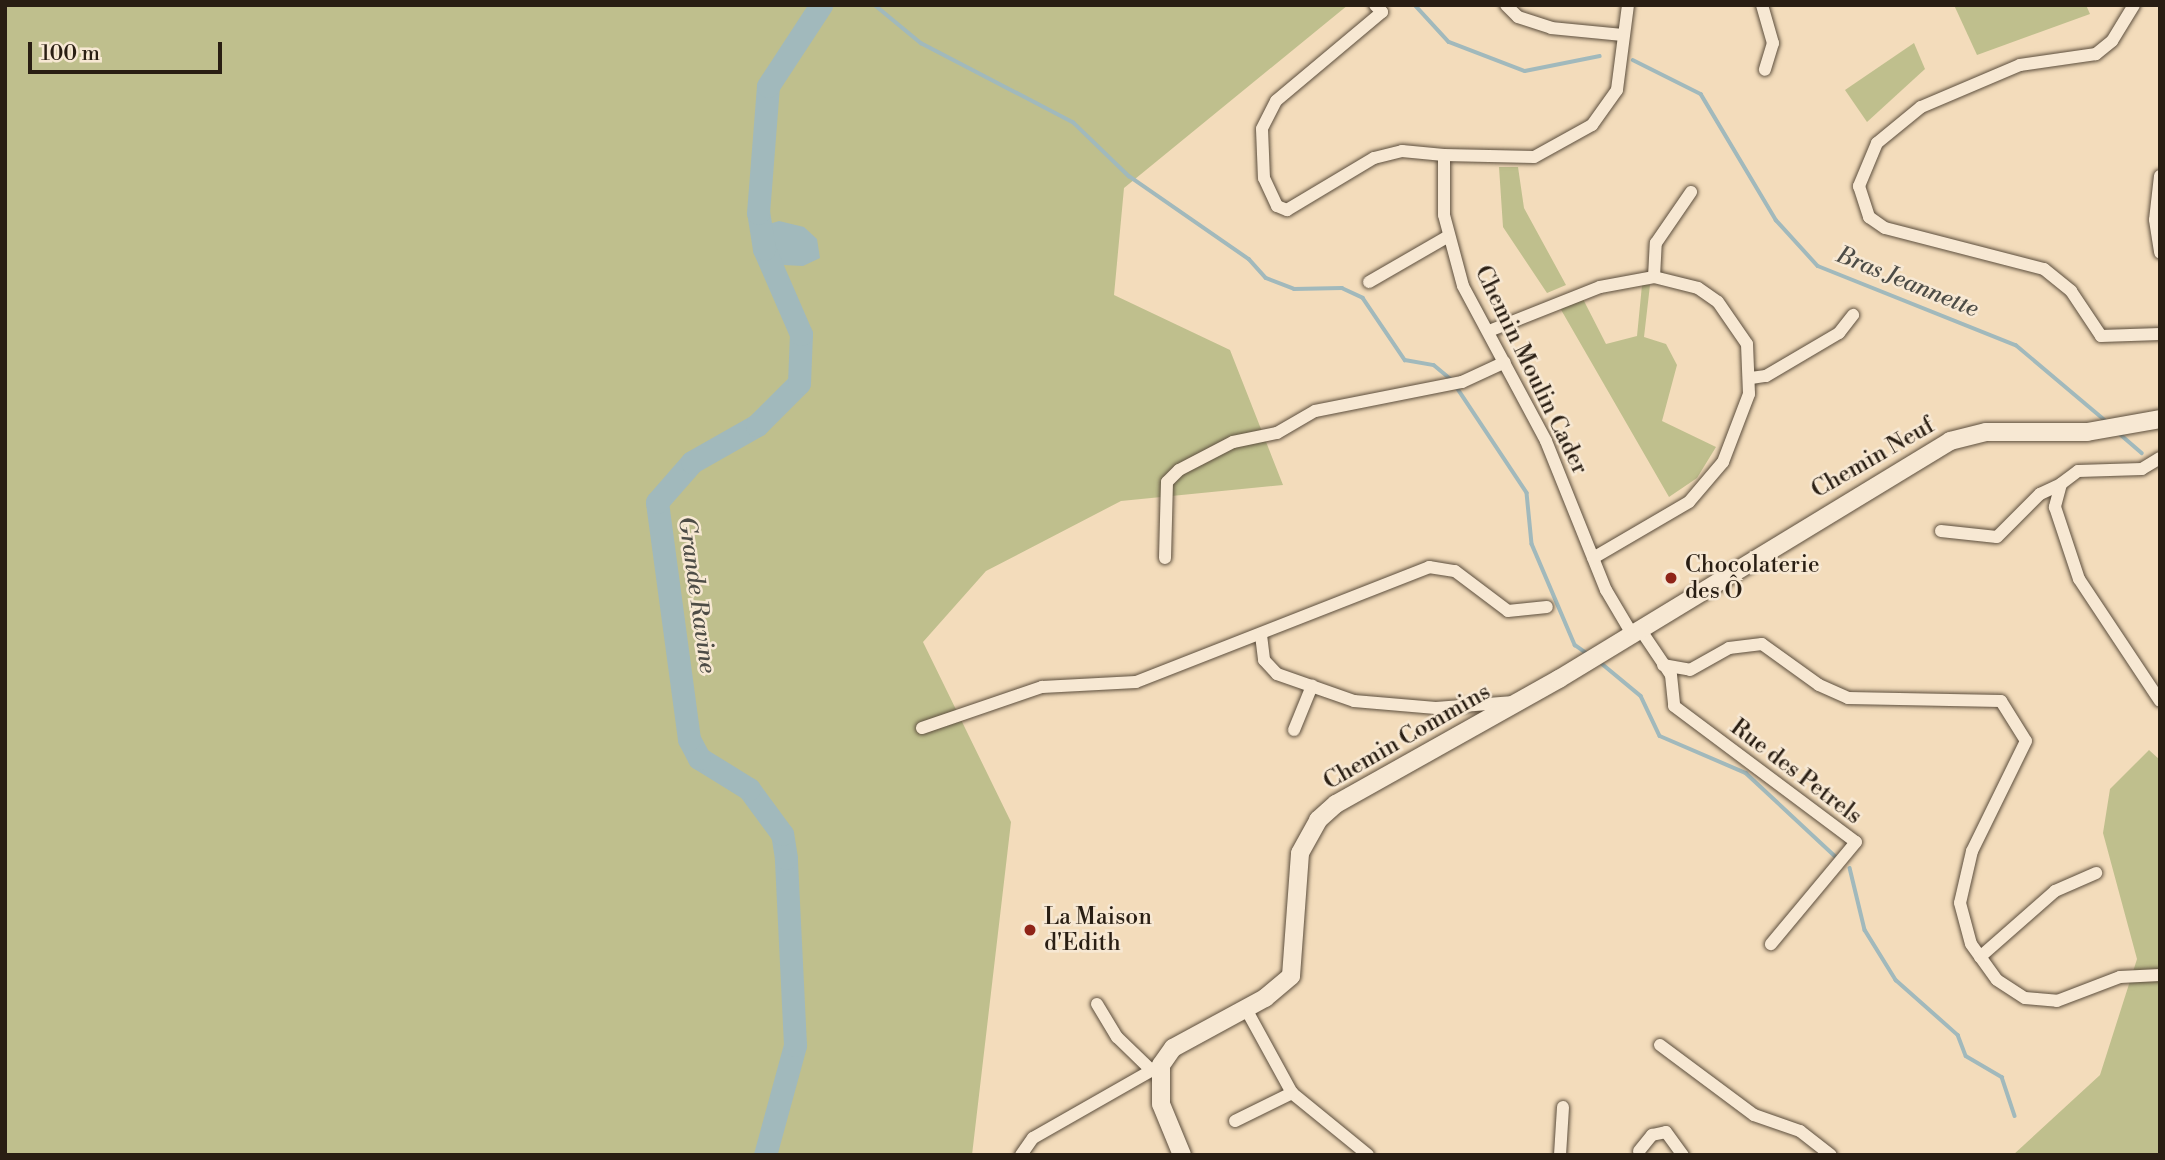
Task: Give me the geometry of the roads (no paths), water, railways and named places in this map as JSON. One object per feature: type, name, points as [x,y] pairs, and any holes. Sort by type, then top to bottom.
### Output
[{"type":"street","points":[[1375,5],[1382,12],[1276,101],[1262,129],[1264,178],[1277,206],[1287,210],[1374,158],[1402,151],[1516,160],[1569,143],[1592,125],[1617,90],[1628,5]]},
{"type":"street","points":[[1506,5],[1518,17],[1551,28],[1623,35]]},
{"type":"street","points":[[1762,5],[1773,43],[1765,70]]},
{"type":"street","points":[[2134,5],[2112,41],[2096,54],[2020,65],[1921,107],[1877,143],[1859,186],[1869,217],[1885,228],[2044,269],[2071,291],[2101,336],[2160,334]]},
{"type":"street","name":"Chemin Moulin Cader","points":[[1444,155],[1447,237],[1463,286],[1505,362],[1593,558],[1636,631]]},
{"type":"street","points":[[2160,176],[2154,220],[2160,253]]},
{"type":"street","points":[[1654,277],[1656,243],[1691,192]]},
{"type":"street","points":[[1369,282],[1447,237]]},
{"type":"street","points":[[1489,331],[1589,291],[1654,277],[1698,289],[1718,302],[1747,344],[1751,378],[1739,429],[1704,488],[1593,558]]},
{"type":"street","points":[[1751,378],[1766,376],[1839,333],[1853,315]]},
{"type":"street","points":[[1165,558],[1167,482],[1179,470],[1233,442],[1278,433],[1315,411],[1462,382],[1505,362]]},
{"type":"street","name":"Chemin Neuf","points":[[1583,665],[1950,441],[1986,432],[2087,432],[2122,429],[2160,419]]},
{"type":"street","points":[[1941,531],[1997,537],[2040,494],[2089,467],[2142,469],[2160,458]]},
{"type":"street","points":[[2061,484],[2055,507],[2080,579],[2160,701]]},
{"type":"street","points":[[922,728],[1042,687],[1136,682],[1440,565],[1508,611],[1546,607]]},
{"type":"street","name":"Rue des Petrels","points":[[1636,631],[1664,665],[1674,706],[1856,842],[1770,944]]},
{"type":"street","points":[[1261,635],[1269,668],[1312,686],[1369,704],[1516,702]]},
{"type":"street","points":[[1664,665],[1690,670],[1729,648],[1762,644],[1848,698],[1989,697],[2010,708],[2023,728],[2023,758],[1972,851],[1961,903],[1961,925],[1997,980],[2025,998],[2057,1002],[2120,977],[2160,975]]},
{"type":"street","name":"Chemin Commins","points":[[1021,1155],[1033,1138],[1155,1066],[1174,1048],[1246,1009],[1291,976],[1300,853],[1318,820],[1583,665]]},
{"type":"street","points":[[1294,730],[1312,686]]},
{"type":"street","points":[[1980,957],[2054,891],[2096,873]]},
{"type":"street","points":[[1097,1004],[1117,1037],[1155,1066],[1161,1104],[1182,1155]]},
{"type":"street","points":[[1246,1009],[1292,1093],[1368,1155]]},
{"type":"street","points":[[1660,1045],[1754,1115],[1800,1131],[1831,1155]]},
{"type":"street","points":[[1235,1121],[1292,1093]]},
{"type":"street","points":[[1560,1155],[1563,1107]]},
{"type":"street","points":[[1639,1151],[1655,1133],[1666,1132],[1683,1155]]},
{"type":"water","points":[[779,221],[804,227],[817,239],[820,258],[803,266],[783,265],[758,246],[752,229]]},
{"type":"waterway","name":"Grande Ravine","points":[[765,1155],[795,1045],[786,858],[782,834],[749,789],[699,758],[689,739],[657,502],[692,462],[757,425],[799,383],[801,334],[764,249],[758,213],[768,86],[821,5]]},
{"type":"waterway","points":[[875,5],[921,43],[1073,122],[1129,176],[1249,259],[1266,278],[1294,289],[1342,288],[1363,298],[1405,360],[1434,365],[1452,380]]},
{"type":"waterway","name":"Bras Jeannette","points":[[1415,5],[1449,42],[1525,71],[1600,56]]},
{"type":"waterway","name":"Bras Jeannette","points":[[1633,60],[1701,94],[1776,220],[1818,266],[2016,345],[2107,422]]},
{"type":"waterway","points":[[1456,386],[1527,493],[1532,544],[1575,645],[1588,654]]},
{"type":"waterway","name":"Bras Jeannette","points":[[2120,434],[2142,453]]},
{"type":"waterway","points":[[1600,662],[1641,696],[1660,736],[1746,773],[1835,856]]},
{"type":"waterway","points":[[1850,868],[1865,930],[1896,980],[1958,1035],[1966,1056],[2002,1077],[2015,1116]]},
{"type":"place","name":"Chocolaterie des Ô","points":[[1671,578]]},
{"type":"place","name":"La Maison d'Edith","points":[[1030,930]]}]
